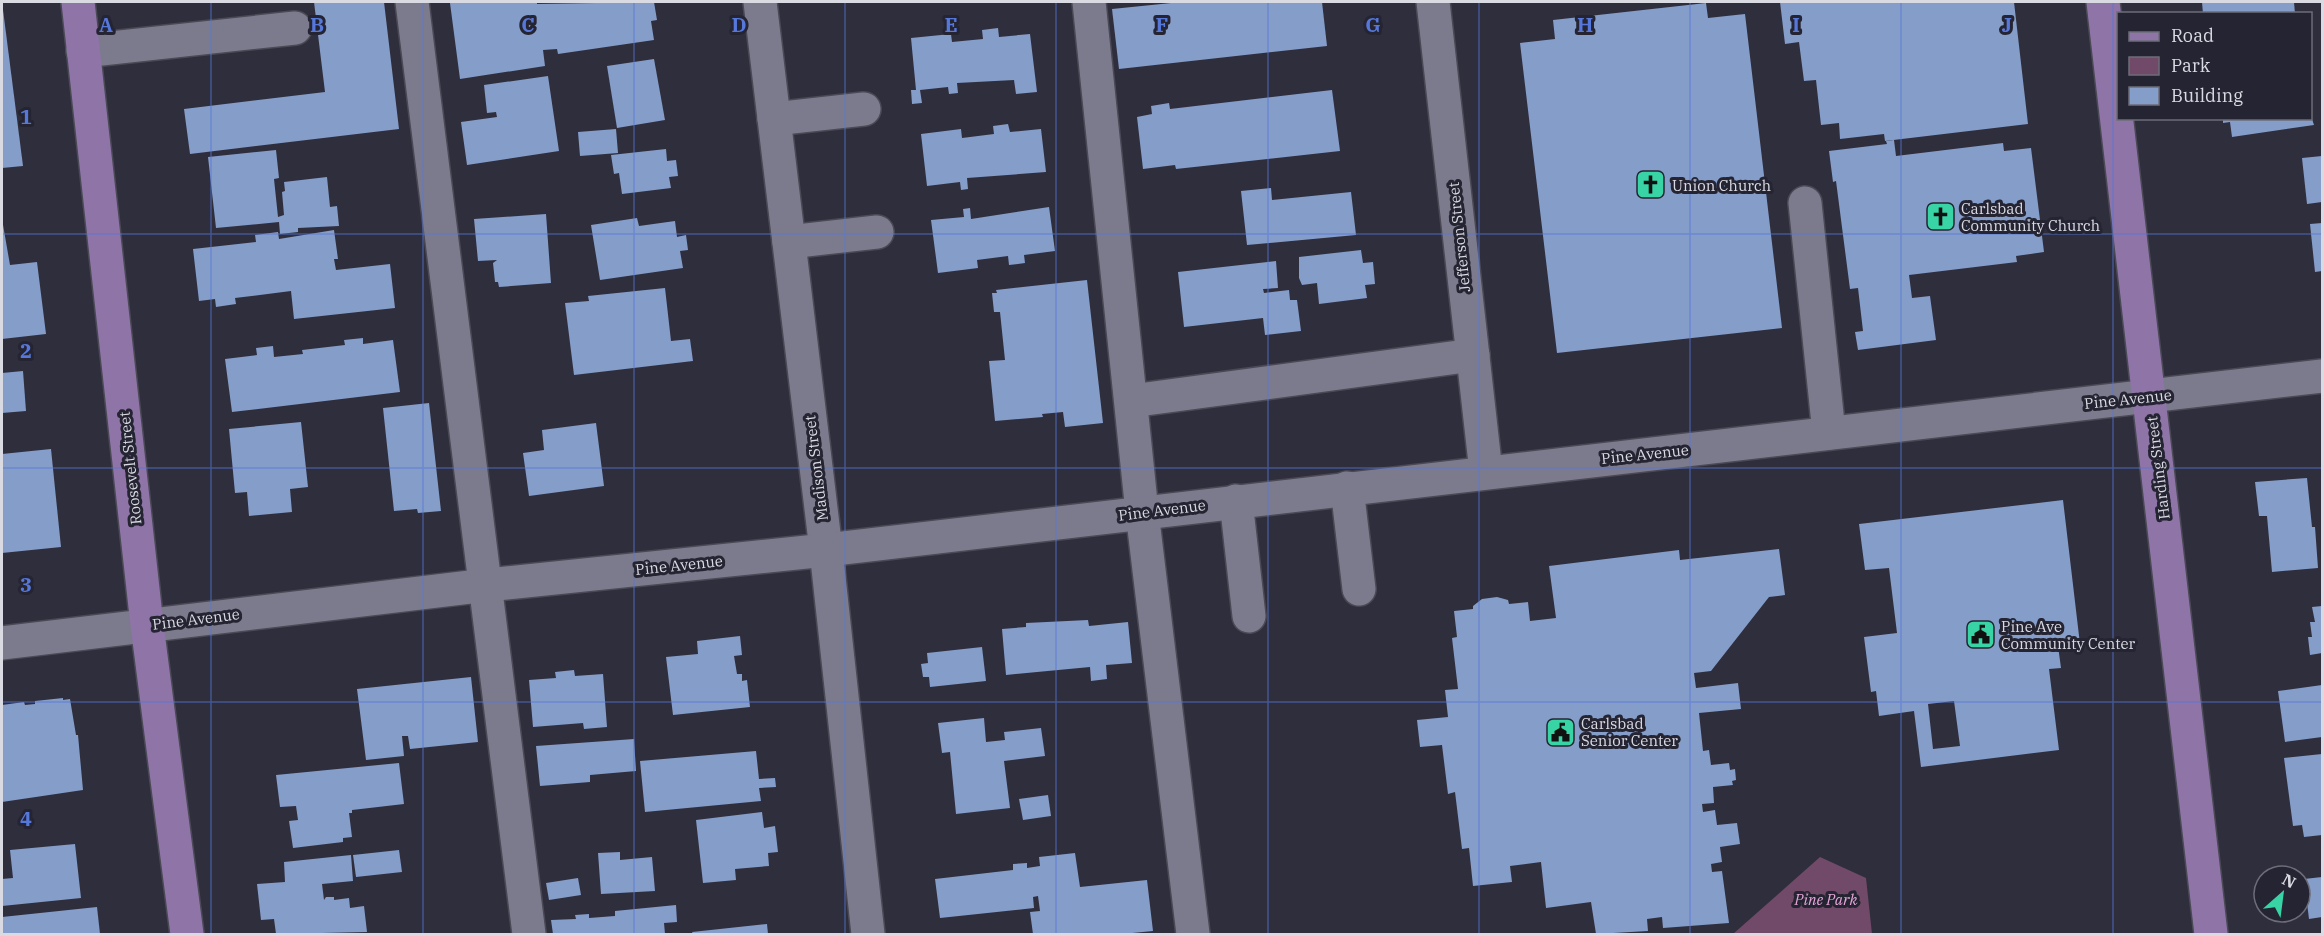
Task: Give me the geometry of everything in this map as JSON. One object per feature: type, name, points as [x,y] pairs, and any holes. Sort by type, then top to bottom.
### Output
[{"type":"main road","name":"Roosevelt Street","points":[[78,2],[147,625],[186,934]]},
{"type":"main road","name":"Harding Street","points":[[2103,2],[2211,934]]},
{"type":"street","points":[[412,2],[530,934]]},
{"type":"street","name":"Madison Street","points":[[760,2],[826,550],[868,934]]},
{"type":"street","points":[[1089,2],[1142,512],[1193,934]]},
{"type":"street","name":"Jefferson Street","points":[[1433,2],[1486,472]]},
{"type":"street","points":[[84,51],[295,28]]},
{"type":"street","points":[[774,120],[864,109]]},
{"type":"street","points":[[1805,203],[1829,433]]},
{"type":"street","points":[[789,242],[877,232]]},
{"type":"street","points":[[1131,401],[1473,355]]},
{"type":"street","name":"Pine Avenue","points":[[2,643],[487,585],[826,550],[2322,376]]},
{"type":"street","points":[[1347,488],[1359,589]]},
{"type":"street","points":[[1236,501],[1249,616]]},
{"type":"green space","name":"Pine Park","points":[[1820,857],[1866,878],[1872,934],[1733,934]]},
{"type":"building","points":[[2,2],[23,166],[2,168]]},
{"type":"building","points":[[314,2],[384,2],[399,129],[190,154],[184,109],[325,92]]},
{"type":"building","points":[[537,2],[537,4],[654,2],[657,20],[651,21],[654,40],[558,54],[557,49],[543,50],[545,66],[460,79],[450,3]]},
{"type":"building","points":[[1181,2],[1322,2],[1327,46],[1119,69],[1112,9]]},
{"type":"building","points":[[1780,2],[2014,2],[2028,124],[1885,141],[1884,134],[1840,139],[1839,123],[1821,125],[1816,80],[1804,81],[1799,42],[1785,44]]},
{"type":"building","points":[[2202,2],[2294,2],[2295,12],[2203,12]]},
{"type":"building","name":"Union Church","points":[[1706,3],[1708,18],[1745,14],[1782,328],[1557,353],[1520,43],[1555,39],[1553,20]]},
{"type":"building","points":[[998,28],[999,37],[1030,34],[1037,92],[1016,94],[1014,80],[957,83],[958,93],[949,94],[948,87],[920,90],[922,103],[912,104],[911,90],[916,90],[911,38],[951,34],[952,42],[983,39],[982,30]]},
{"type":"building","points":[[654,59],[665,120],[617,128],[607,66]]},
{"type":"building","points":[[548,76],[559,151],[467,165],[461,122],[497,117],[496,112],[487,113],[484,85]]},
{"type":"building","points":[[1332,90],[1340,151],[1176,169],[1175,165],[1143,169],[1137,117],[1152,114],[1151,106],[1169,103],[1170,109]]},
{"type":"building","points":[[2312,119],[2314,125],[2232,137],[2230,122],[2223,123],[2223,120]]},
{"type":"building","points":[[1008,124],[1010,132],[1041,129],[1046,172],[967,178],[968,189],[961,190],[960,182],[927,186],[921,134],[961,129],[962,138],[994,134],[993,126]]},
{"type":"building","points":[[616,129],[618,153],[580,156],[578,132]]},
{"type":"building","name":"Carlsbad Community Church","points":[[1894,140],[1896,156],[2003,143],[2004,151],[2031,148],[2044,252],[2016,256],[2017,262],[1909,275],[1912,298],[1930,296],[1936,340],[1858,350],[1855,332],[1863,331],[1858,288],[1850,289],[1836,181],[1833,182],[1829,151],[1887,144],[1886,141]]},
{"type":"building","points":[[666,149],[667,161],[676,160],[678,176],[669,177],[671,188],[622,194],[619,173],[614,174],[611,155]]},
{"type":"building","points":[[276,150],[279,178],[274,179],[278,217],[284,215],[282,192],[285,191],[284,182],[327,177],[330,207],[337,206],[339,226],[298,228],[298,232],[280,234],[279,222],[216,228],[208,157]]},
{"type":"building","points":[[2322,156],[2322,202],[2307,204],[2302,158]]},
{"type":"building","points":[[1271,188],[1272,200],[1351,192],[1356,235],[1247,245],[1241,191]]},
{"type":"building","points":[[1049,207],[1055,251],[1024,255],[1025,263],[1009,265],[1008,256],[977,260],[978,268],[938,273],[931,220],[964,217],[963,209],[970,208],[971,219]]},
{"type":"building","points":[[546,214],[551,283],[499,287],[498,282],[495,282],[493,263],[497,260],[478,261],[474,219]]},
{"type":"building","points":[[637,218],[639,226],[675,221],[677,237],[686,235],[688,250],[680,251],[683,268],[600,280],[591,225]]},
{"type":"building","points":[[2,219],[10,265],[37,262],[46,334],[2,339]]},
{"type":"building","points":[[2322,223],[2322,271],[2315,272],[2310,224]]},
{"type":"building","points":[[334,230],[338,259],[334,259],[336,270],[390,264],[395,308],[294,319],[291,291],[235,298],[236,304],[216,307],[215,299],[199,301],[193,249],[256,242],[255,235],[278,232],[279,239]]},
{"type":"building","points":[[1361,250],[1363,263],[1373,262],[1375,284],[1365,285],[1367,298],[1319,304],[1317,283],[1302,285],[1299,278],[1299,257]]},
{"type":"building","points":[[1276,261],[1278,288],[1263,289],[1264,293],[1289,290],[1290,300],[1297,300],[1301,331],[1265,335],[1263,318],[1184,327],[1178,272]]},
{"type":"building","points":[[1087,280],[1103,423],[1065,427],[1063,412],[1042,414],[1043,417],[995,421],[989,361],[1005,360],[1000,312],[994,312],[992,293],[997,293],[996,290]]},
{"type":"building","points":[[665,288],[671,341],[690,339],[693,361],[574,375],[565,303],[589,301],[588,296]]},
{"type":"building","points":[[363,338],[363,344],[393,340],[400,392],[232,412],[225,359],[257,355],[256,348],[273,346],[274,357],[303,354],[302,350],[345,345],[344,340]]},
{"type":"building","points":[[23,371],[26,411],[2,413],[2,373]]},
{"type":"building","points":[[429,403],[441,511],[418,513],[417,509],[394,511],[383,408]]},
{"type":"building","points":[[301,422],[308,487],[290,489],[292,512],[249,516],[247,492],[235,493],[229,429]]},
{"type":"building","points":[[596,423],[604,486],[529,496],[523,453],[544,450],[542,430]]},
{"type":"building","points":[[51,449],[61,547],[2,553],[2,454]]},
{"type":"building","points":[[2307,478],[2312,527],[2315,527],[2318,568],[2272,572],[2267,516],[2259,516],[2255,482]]},
{"type":"building","name":"Pine Ave Community Center","points":[[2063,500],[2080,644],[2058,646],[2061,668],[2049,669],[2059,750],[1921,767],[1914,711],[1879,716],[1876,691],[1871,692],[1864,637],[1897,633],[1889,568],[1865,570],[1859,524]],"holes":[[[1954,701],[1960,746],[1933,749],[1928,704]]]},
{"type":"building","name":"Carlsbad Senior Center","points":[[1779,549],[1785,595],[1769,597],[1711,671],[1694,673],[1696,688],[1738,683],[1741,709],[1699,713],[1703,751],[1709,750],[1711,765],[1729,763],[1730,770],[1735,769],[1736,780],[1732,781],[1733,785],[1713,787],[1714,803],[1702,804],[1703,812],[1715,810],[1717,825],[1737,823],[1740,844],[1720,847],[1722,862],[1711,864],[1712,872],[1722,871],[1729,923],[1663,928],[1662,917],[1647,919],[1648,931],[1596,934],[1591,902],[1546,908],[1541,862],[1510,866],[1512,882],[1473,886],[1469,848],[1462,849],[1455,792],[1448,794],[1442,745],[1420,747],[1417,720],[1448,717],[1445,690],[1458,689],[1452,638],[1457,637],[1454,611],[1473,609],[1473,606],[1482,599],[1497,597],[1508,600],[1509,604],[1528,602],[1530,621],[1556,618],[1549,566],[1679,550],[1680,560]]},
{"type":"building","points":[[2322,606],[2322,653],[2310,655],[2308,637],[2312,637],[2310,622],[2315,622],[2312,607]]},
{"type":"building","points":[[1088,620],[1089,626],[1128,622],[1132,663],[1106,665],[1107,679],[1091,681],[1090,667],[1006,675],[1002,629],[1026,627],[1026,623]]},
{"type":"building","points":[[740,636],[742,655],[734,656],[737,674],[742,674],[742,681],[747,680],[750,707],[673,715],[666,657],[698,654],[697,641]]},
{"type":"building","points":[[982,647],[986,681],[930,687],[929,677],[923,677],[921,664],[928,663],[927,653]]},
{"type":"building","points":[[574,670],[575,676],[603,674],[607,727],[584,729],[583,723],[533,727],[529,680],[556,678],[555,672]]},
{"type":"building","points":[[471,677],[478,742],[410,749],[408,736],[402,736],[404,756],[366,760],[357,689]]},
{"type":"building","points":[[2322,685],[2322,737],[2285,742],[2278,691]]},
{"type":"building","points":[[63,698],[63,700],[70,699],[76,735],[78,735],[83,790],[2,802],[2,705],[24,702],[25,705],[35,704],[35,701]]},
{"type":"building","points":[[984,718],[986,742],[1005,740],[1004,732],[1041,728],[1045,756],[1004,761],[1010,808],[956,814],[950,752],[942,753],[938,723]]},
{"type":"building","points":[[634,739],[636,771],[590,775],[590,782],[540,786],[536,746]]},
{"type":"building","points":[[756,751],[759,779],[775,778],[776,787],[759,788],[761,801],[645,812],[640,761]]},
{"type":"building","points":[[2322,754],[2322,835],[2304,837],[2302,825],[2293,826],[2284,758]]},
{"type":"building","points":[[399,763],[404,804],[352,810],[352,813],[349,813],[352,837],[343,838],[343,842],[293,848],[289,821],[298,820],[296,806],[280,807],[276,775]]},
{"type":"building","points":[[1048,795],[1051,816],[1023,820],[1019,799]]},
{"type":"building","points":[[762,812],[764,828],[775,826],[778,852],[768,853],[769,866],[735,869],[736,880],[703,883],[696,820]]},
{"type":"building","points":[[75,844],[81,898],[2,906],[2,879],[13,878],[10,850]]},
{"type":"building","points":[[399,850],[402,872],[356,877],[353,855]]},
{"type":"building","points":[[620,852],[620,860],[652,857],[655,891],[601,894],[598,853]]},
{"type":"building","points":[[1075,853],[1080,887],[1147,880],[1153,931],[1122,934],[1033,934],[1030,912],[1040,911],[1038,896],[1033,897],[1034,908],[940,918],[935,879],[1013,870],[1013,864],[1027,863],[1027,868],[1040,866],[1039,857]]},
{"type":"building","points":[[351,855],[353,881],[322,884],[324,900],[326,897],[334,897],[334,900],[349,898],[350,908],[364,906],[367,932],[276,934],[274,919],[261,920],[257,884],[285,882],[284,862]]},
{"type":"building","points":[[2322,877],[2322,917],[2312,919],[2312,878]]},
{"type":"building","points":[[578,878],[581,895],[549,900],[546,883]]},
{"type":"building","points":[[676,905],[677,922],[664,923],[665,934],[553,934],[551,920],[576,919],[575,915],[589,914],[589,918],[615,916],[615,911]]},
{"type":"building","points":[[97,907],[100,934],[2,934],[2,917]]},
{"type":"building","points":[[767,924],[768,934],[693,934],[692,932]]},
{"type":"place","name":"Union Church","points":[[1651,185]]},
{"type":"place","name":"Carlsbad Community Church","points":[[1940,217]]},
{"type":"place","name":"Pine Ave Community Center","points":[[1980,635]]},
{"type":"place","name":"Carlsbad Senior Center","points":[[1560,732]]}]
